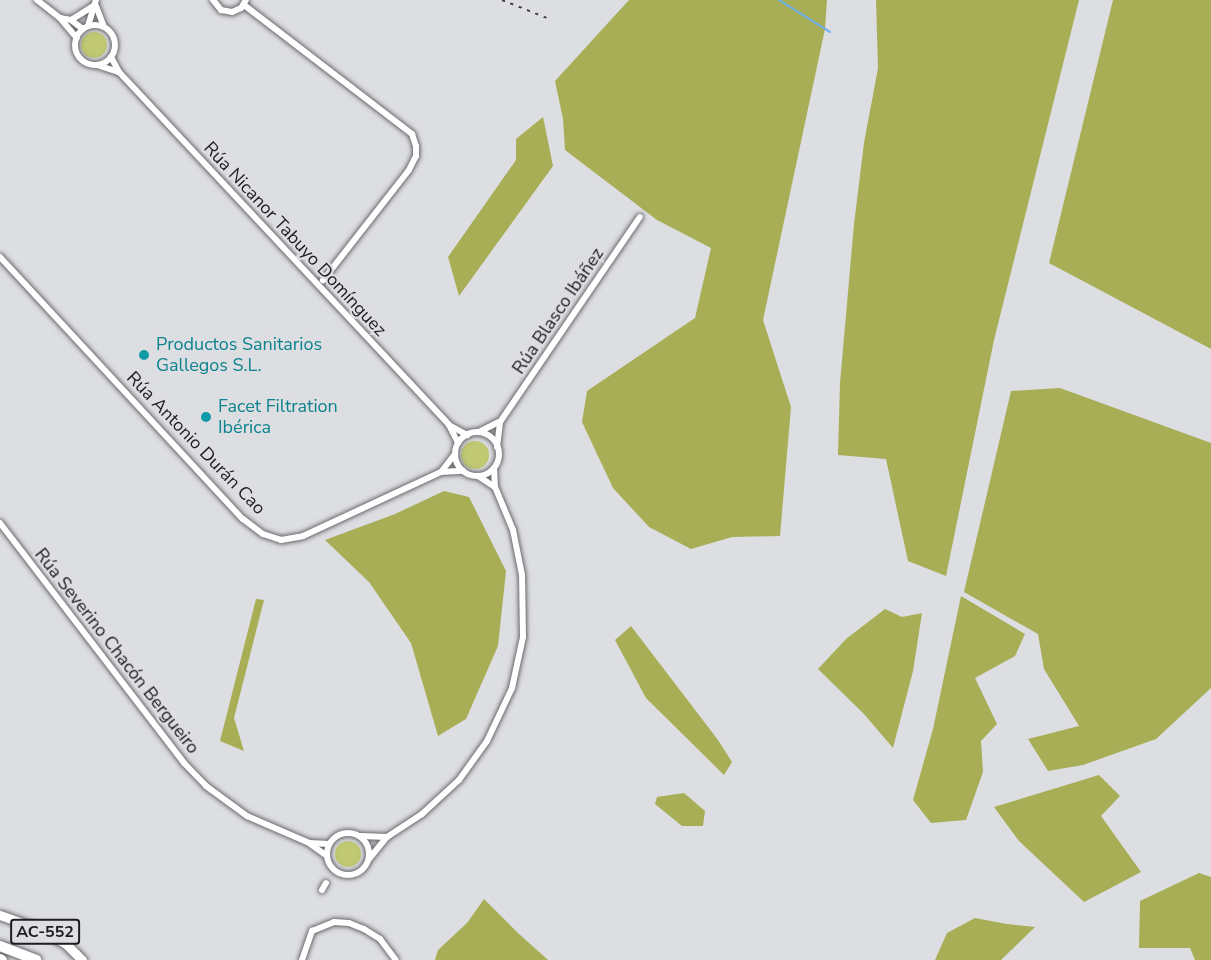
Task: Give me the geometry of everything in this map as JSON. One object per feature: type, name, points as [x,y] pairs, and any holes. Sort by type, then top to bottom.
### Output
[{"type":"highway","points":[[0,946],[36,960]]},
{"type":"main road","name":"AC-552","points":[[0,915],[42,930],[66,944],[82,960]]},
{"type":"street","points":[[37,0],[60,18],[77,38],[78,54],[86,62],[119,72]]},
{"type":"street","points":[[213,0],[226,11],[236,11],[245,3],[412,134],[416,156],[409,170],[323,280]]},
{"type":"street","points":[[71,20],[96,3]]},
{"type":"street","points":[[77,38],[86,28],[96,3]]},
{"type":"street","points":[[96,3],[105,28],[114,41],[111,57],[96,65]]},
{"type":"street","points":[[60,18],[71,20],[86,28],[105,28]]},
{"type":"street","name":"Rúa Nicanor Tabuyo Domínguez","points":[[111,57],[119,72],[449,425],[458,443]]},
{"type":"street","name":"Rúa Blasco Ibáñez","points":[[497,447],[500,422],[640,217]]},
{"type":"street","name":"Rúa Antonio Durán Cao","points":[[0,257],[243,519],[262,534],[281,540],[303,536],[441,472],[463,471]]},
{"type":"street","points":[[495,487],[478,476],[463,471],[457,464],[455,454],[458,443],[467,435],[500,422]]},
{"type":"street","name":"Rúa Nicanor Tabuyo Domínguez","points":[[449,425],[467,435]]},
{"type":"street","points":[[387,837],[360,836],[354,833],[339,834],[329,844],[327,856],[334,870],[348,876],[364,869],[387,837],[422,814],[459,780],[488,741],[512,688],[523,637],[522,575],[513,530],[495,487],[494,468],[498,458],[497,447],[488,436],[476,433]]},
{"type":"street","name":"Rúa Antonio Durán Cao","points":[[441,472],[455,454]]},
{"type":"street","points":[[478,476],[494,468]]},
{"type":"street","name":"Rúa Severino Chacón Bergueiro","points":[[0,524],[184,763],[206,786],[247,816],[309,843],[327,856]]},
{"type":"street","points":[[360,836],[368,846],[369,859]]},
{"type":"street","name":"Rúa Severino Chacón Bergueiro","points":[[309,843],[329,844]]},
{"type":"street","points":[[302,960],[312,931],[334,922],[349,923],[364,929],[380,939],[396,960]]},
{"type":"green space","points":[[629,0],[827,0],[825,29],[763,320],[791,407],[780,536],[732,537],[691,549],[649,527],[613,488],[582,422],[587,391],[695,318],[711,248],[657,220],[565,150],[563,119],[555,81]]},
{"type":"green space","points":[[876,0],[1079,0],[994,340],[946,576],[908,561],[886,459],[838,455],[840,383],[854,224],[864,143],[878,68]]},
{"type":"green space","points":[[1113,0],[1211,0],[1211,349],[1049,263]]},
{"type":"green space","points":[[94,32],[103,36],[107,45],[103,54],[94,58],[85,54],[81,45],[85,36]]},
{"type":"green space","points":[[543,117],[553,166],[459,296],[448,257],[516,160],[516,139]]},
{"type":"green space","points":[[1060,388],[1211,443],[1211,688],[1156,739],[1083,765],[1048,771],[1028,739],[1079,726],[1044,669],[1038,634],[964,592],[1011,391]]},
{"type":"green space","points":[[475,441],[485,445],[489,455],[485,465],[475,469],[465,465],[461,455],[465,445]]},
{"type":"green space","points":[[444,491],[469,497],[506,571],[498,646],[466,719],[438,736],[411,643],[369,582],[325,540],[395,514]]},
{"type":"green space","points":[[961,596],[1025,634],[1015,656],[975,678],[997,724],[981,741],[983,772],[966,820],[931,823],[913,800],[933,729]]},
{"type":"green space","points":[[256,599],[264,600],[234,718],[244,751],[220,741]]},
{"type":"green space","points":[[885,609],[902,617],[922,613],[913,671],[893,748],[864,714],[818,669],[846,639]]},
{"type":"green space","points":[[631,626],[718,740],[732,762],[724,775],[646,698],[615,640]]},
{"type":"green space","points":[[1099,775],[1120,796],[1101,816],[1141,872],[1084,902],[1019,841],[994,807]]},
{"type":"green space","points":[[684,793],[705,811],[703,826],[682,826],[655,804],[657,797]]},
{"type":"green space","points":[[348,841],[357,845],[361,854],[357,863],[348,867],[339,863],[335,854],[339,845]]},
{"type":"green space","points":[[1199,873],[1211,877],[1211,960],[1195,960],[1190,948],[1139,948],[1140,901]]},
{"type":"green space","points":[[484,899],[548,960],[435,960],[438,950],[467,923]]},
{"type":"green space","points":[[975,918],[1035,927],[1001,960],[935,960],[947,933]]},
{"type":"waterway","points":[[779,0],[830,32]]},
{"type":"railway","points":[[502,0],[547,18]]},
{"type":"place","name":"Productos Sanitarios Gallegos S.L.","points":[[144,355]]},
{"type":"place","name":"Facet Filtration Ibérica","points":[[206,417]]}]
